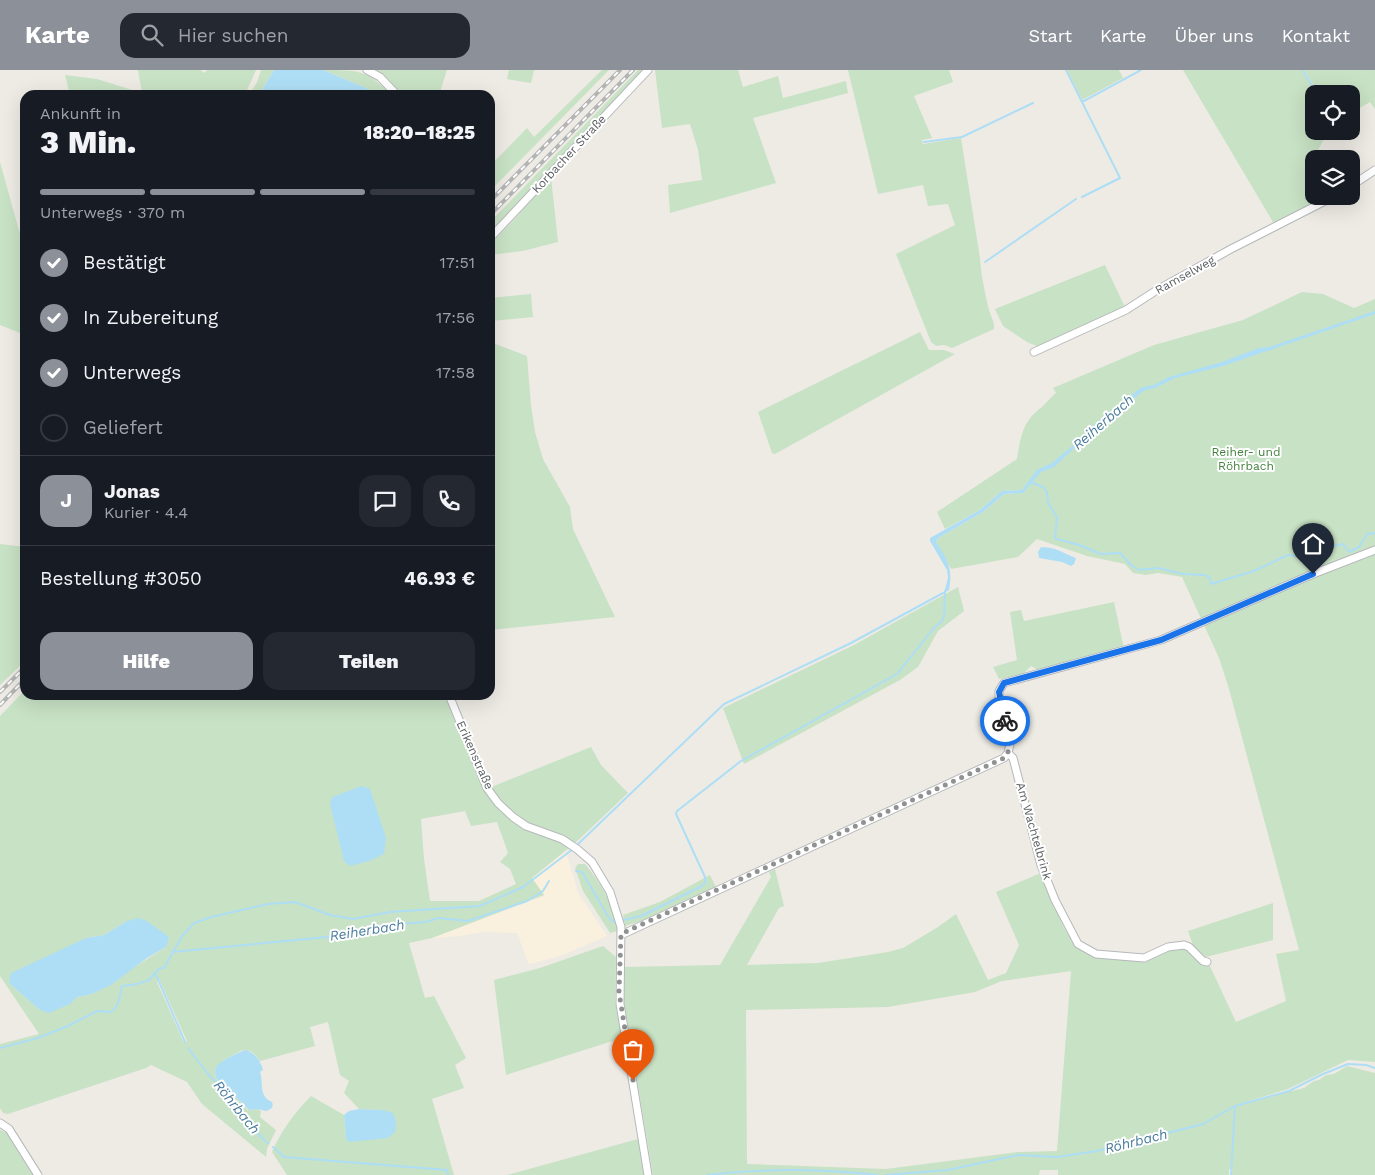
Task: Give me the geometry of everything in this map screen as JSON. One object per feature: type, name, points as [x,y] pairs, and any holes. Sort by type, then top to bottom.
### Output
[{"type":"street","points":[[367,70],[380,77],[392,90]]},
{"type":"street","name":"Korbacher Straße","points":[[495,232],[648,70]]},
{"type":"street","points":[[1360,180],[1375,170]]},
{"type":"street","name":"Ramselweg","points":[[1034,352],[1126,310],[1157,290],[1318,205]]},
{"type":"street","points":[[621,931],[1004,758],[1008,753],[1010,744],[999,698],[1000,687],[1004,683],[1161,640],[1313,574],[1375,550]]},
{"type":"street","name":"Erikenstraße","points":[[451,700],[487,788],[498,804],[526,826],[562,839],[592,862],[602,878],[619,916],[621,931],[620,1004],[648,1175]]},
{"type":"street","name":"Am Wachtelbrink","points":[[1008,753],[1013,758],[1042,866],[1055,900],[1078,944],[1096,954],[1144,958],[1168,947],[1184,945],[1190,947],[1203,960],[1208,962]]},
{"type":"street","points":[[0,1122],[9,1129],[38,1175]]},
{"type":"shaded area","points":[[566,851],[578,893],[607,936],[560,956],[529,964],[517,933],[483,932],[432,938],[544,896],[532,878]]},
{"type":"green space","points":[[138,70],[200,70],[205,73],[207,70],[256,70],[247,90],[141,90]]},
{"type":"green space","points":[[261,70],[274,70],[262,90],[252,90]]},
{"type":"green space","points":[[323,70],[346,70],[362,73],[386,90],[369,90]]},
{"type":"green space","points":[[447,70],[441,90],[397,90],[376,71]]},
{"type":"green space","points":[[509,70],[534,70],[531,83],[507,79]]},
{"type":"green space","points":[[602,70],[609,70],[495,186],[495,161],[527,128],[534,137]]},
{"type":"green space","points":[[638,70],[644,70],[545,173],[495,229],[495,217]]},
{"type":"green space","points":[[655,70],[738,70],[743,87],[778,76],[783,98],[846,81],[848,93],[753,118],[776,183],[670,213],[668,185],[702,180],[698,150],[690,124],[662,128]]},
{"type":"green space","points":[[848,70],[949,70],[953,82],[914,96],[932,138],[922,140],[923,144],[961,138],[982,277],[994,329],[952,348],[944,345],[936,346],[931,342],[896,254],[955,225],[948,204],[928,206],[923,185],[878,194]]},
{"type":"green space","points":[[1067,70],[1119,70],[1123,78],[1082,100]]},
{"type":"green space","points":[[1183,70],[1301,70],[1311,85],[1305,85],[1305,140],[1323,140],[1318,150],[1305,150],[1305,205],[1311,205],[1274,224]]},
{"type":"green space","points":[[1303,70],[1375,70],[1375,109],[1370,102],[1360,108],[1360,85],[1314,85]]},
{"type":"green space","points":[[65,75],[97,79],[132,90],[69,90]]},
{"type":"green space","points":[[0,162],[20,234],[20,333],[0,325]]},
{"type":"green space","points":[[551,177],[558,242],[523,251],[495,254],[495,239]]},
{"type":"green space","points":[[1105,265],[1125,307],[1039,347],[1027,342],[1003,326],[995,309]]},
{"type":"green space","name":"Reiher- und Röhrbach","points":[[1302,292],[1323,294],[1354,308],[1375,299],[1375,1062],[1348,1060],[1288,1089],[1246,1102],[1304,1088],[1314,1081],[1326,1075],[1334,1074],[1347,1066],[1375,1073],[1375,1175],[1231,1175],[1231,1169],[1229,1169],[1229,1175],[1058,1175],[1058,1170],[1040,1170],[1039,1175],[653,1175],[624,1003],[624,967],[720,965],[771,877],[769,872],[775,869],[784,906],[779,908],[747,965],[818,963],[888,952],[903,948],[956,914],[988,980],[1006,973],[1019,945],[996,892],[1041,873],[1063,926],[1075,946],[1096,956],[1145,961],[1168,949],[1183,947],[1209,964],[1236,1022],[1286,1001],[1276,954],[1299,950],[1229,689],[1219,658],[1182,577],[1158,573],[1146,575],[1133,573],[1125,564],[1087,556],[1037,539],[1018,557],[951,569],[936,542],[938,538],[983,512],[1004,494],[1011,494],[1022,490],[1002,491],[980,510],[945,529],[937,512],[1017,459],[1025,427],[1031,417],[1056,393],[1053,388],[1154,345],[1243,320]],"holes":[[[1071,971],[1057,1151],[1018,1152],[886,1169],[747,1164],[746,1010],[888,1007],[975,992],[1002,981]]]},
{"type":"green space","points":[[531,294],[533,317],[495,321],[495,298]]},
{"type":"green space","points":[[920,332],[929,350],[944,350],[955,354],[775,454],[772,453],[758,412]]},
{"type":"green space","points":[[495,344],[527,356],[535,432],[543,459],[570,507],[573,529],[615,617],[495,629]]},
{"type":"green space","points":[[0,544],[20,546],[20,666],[0,685]]},
{"type":"green space","points":[[958,587],[964,611],[938,631],[918,667],[900,680],[744,764],[723,708],[854,645]]},
{"type":"green space","points":[[1114,602],[1124,649],[1038,670],[1031,666],[1025,674],[999,679],[993,667],[1017,660],[1010,612],[1021,610],[1024,621]]},
{"type":"green space","points":[[20,695],[20,700],[446,700],[484,790],[591,747],[601,765],[628,793],[574,844],[561,841],[570,847],[532,878],[544,895],[432,938],[409,943],[425,998],[434,996],[466,1058],[455,1065],[464,1088],[432,1099],[454,1175],[287,1175],[272,1152],[289,1122],[311,1096],[344,1115],[346,1139],[382,1110],[359,1109],[344,1093],[349,1081],[340,1075],[328,1022],[310,1027],[315,1046],[260,1061],[252,1052],[244,1050],[225,1060],[215,1069],[216,1078],[248,1110],[258,1109],[261,1111],[260,1117],[276,1130],[267,1149],[266,1157],[202,1104],[187,1082],[151,1065],[8,1114],[3,1113],[0,1108],[0,1044],[39,1034],[0,976],[0,716]],"holes":[[[465,811],[471,826],[497,822],[508,853],[500,862],[510,869],[516,884],[479,901],[430,901],[421,819]],[[127,921],[166,947],[92,994],[77,997],[40,1010],[11,985],[86,938],[104,935]],[[159,979],[187,1041],[184,1043],[157,982]]]},
{"type":"green space","points":[[578,864],[585,864],[602,888],[614,913],[618,931],[610,933],[583,891],[575,868]]},
{"type":"green space","points":[[710,875],[716,887],[644,920],[625,926],[623,915],[660,902]]},
{"type":"green space","points":[[1273,903],[1273,940],[1206,957],[1194,948],[1188,931]]},
{"type":"green space","points":[[603,946],[616,957],[615,1002],[622,1038],[506,1075],[494,980],[540,968]]},
{"type":"green space","points":[[0,1130],[9,1134],[35,1175],[0,1175]]},
{"type":"green space","points":[[638,1139],[644,1175],[507,1175]]},
{"type":"water","points":[[274,70],[323,70],[369,90],[262,90]]},
{"type":"water","points":[[1375,311],[1375,314],[1223,366],[1175,378],[1155,388],[1145,390],[1099,425],[1054,467],[1041,472],[1023,493],[1004,494],[983,512],[938,538],[936,542],[950,570],[949,590],[944,593],[948,578],[947,570],[930,538],[980,510],[1002,491],[1022,490],[1037,470],[1052,463],[1097,422],[1138,390],[1154,385],[1169,377],[1222,362],[1259,348],[1269,347]]},
{"type":"water","points":[[1041,547],[1056,549],[1076,558],[1074,564],[1071,566],[1062,562],[1039,558],[1038,552]]},
{"type":"water","points":[[362,786],[370,789],[386,838],[384,854],[369,861],[350,866],[344,861],[330,804],[332,797]]},
{"type":"water","points":[[139,918],[147,921],[169,937],[166,947],[147,958],[111,985],[92,994],[77,997],[70,1004],[49,1013],[40,1010],[9,982],[11,973],[86,938],[104,935],[127,921]]},
{"type":"water","points":[[246,1050],[257,1058],[263,1070],[260,1072],[263,1093],[273,1104],[272,1108],[266,1111],[258,1109],[249,1110],[216,1078],[215,1070],[219,1064],[231,1056]]},
{"type":"water","points":[[359,1109],[382,1110],[393,1113],[396,1121],[395,1132],[388,1138],[349,1142],[346,1139],[344,1115],[349,1111]]},
{"type":"waterway","points":[[1066,70],[1120,178],[1082,197]]},
{"type":"waterway","points":[[1082,102],[1141,70]]},
{"type":"waterway","points":[[1302,70],[1312,85]]},
{"type":"waterway","points":[[924,142],[962,137],[1033,103]]},
{"type":"waterway","points":[[985,262],[1076,199]]},
{"type":"waterway","points":[[1030,482],[1043,487],[1047,492],[1048,503],[1057,517],[1055,538],[1101,554],[1120,553],[1131,565],[1139,570],[1158,568],[1183,574],[1205,575],[1210,578],[1211,584],[1254,571],[1288,555],[1295,556],[1306,552],[1317,552],[1324,546],[1330,547],[1343,544],[1349,552],[1359,547],[1367,534],[1375,533]]},
{"type":"waterway","points":[[576,871],[582,872],[609,918],[614,922],[641,916],[702,886],[705,883],[705,877],[676,814],[677,811],[741,761],[897,674],[933,629],[942,621],[945,591]]},
{"type":"waterway","points":[[576,846],[724,704],[851,643],[943,593]]},
{"type":"waterway","points":[[0,1048],[38,1038],[68,1026],[97,1011],[111,1012],[118,1004],[122,986],[149,980],[160,968],[164,968],[182,936],[194,923],[211,917],[268,904],[295,902],[330,915],[353,919],[390,912],[480,906],[523,887],[573,849]]},
{"type":"waterway","name":"Reiherbach","points":[[172,952],[348,935],[386,925],[425,922],[439,918],[468,921],[527,901],[543,891],[549,881]]},
{"type":"waterway","name":"Röhrbach","points":[[154,973],[185,1042]]},
{"type":"waterway","name":"Röhrbach","points":[[188,1048],[208,1074],[245,1114],[251,1128],[268,1143]]},
{"type":"waterway","name":"Röhrbach","points":[[886,1175],[948,1170],[1018,1155],[1057,1157],[1097,1151],[1203,1124],[1235,1106],[1289,1091],[1348,1064],[1366,1065],[1375,1068]]},
{"type":"waterway","points":[[1231,1175],[1235,1106]]},
{"type":"waterway","name":"Röhrbach","points":[[273,1147],[284,1157],[447,1170],[448,1175]]},
{"type":"waterway","name":"Röhrbach","points":[[707,1175],[793,1170],[836,1171],[878,1175]]},
{"type":"railway","points":[[495,196],[620,70]]},
{"type":"railway","points":[[495,210],[633,70]]},
{"type":"railway","points":[[0,692],[20,672]]},
{"type":"railway","points":[[0,705],[20,684]]},
{"type":"way so far","points":[[633,1080],[619,992],[621,934],[1004,758],[1010,749],[1005,721]]},
{"type":"route","points":[[1005,721],[999,698],[1000,687],[1004,683],[1161,640],[1313,574]]}]
